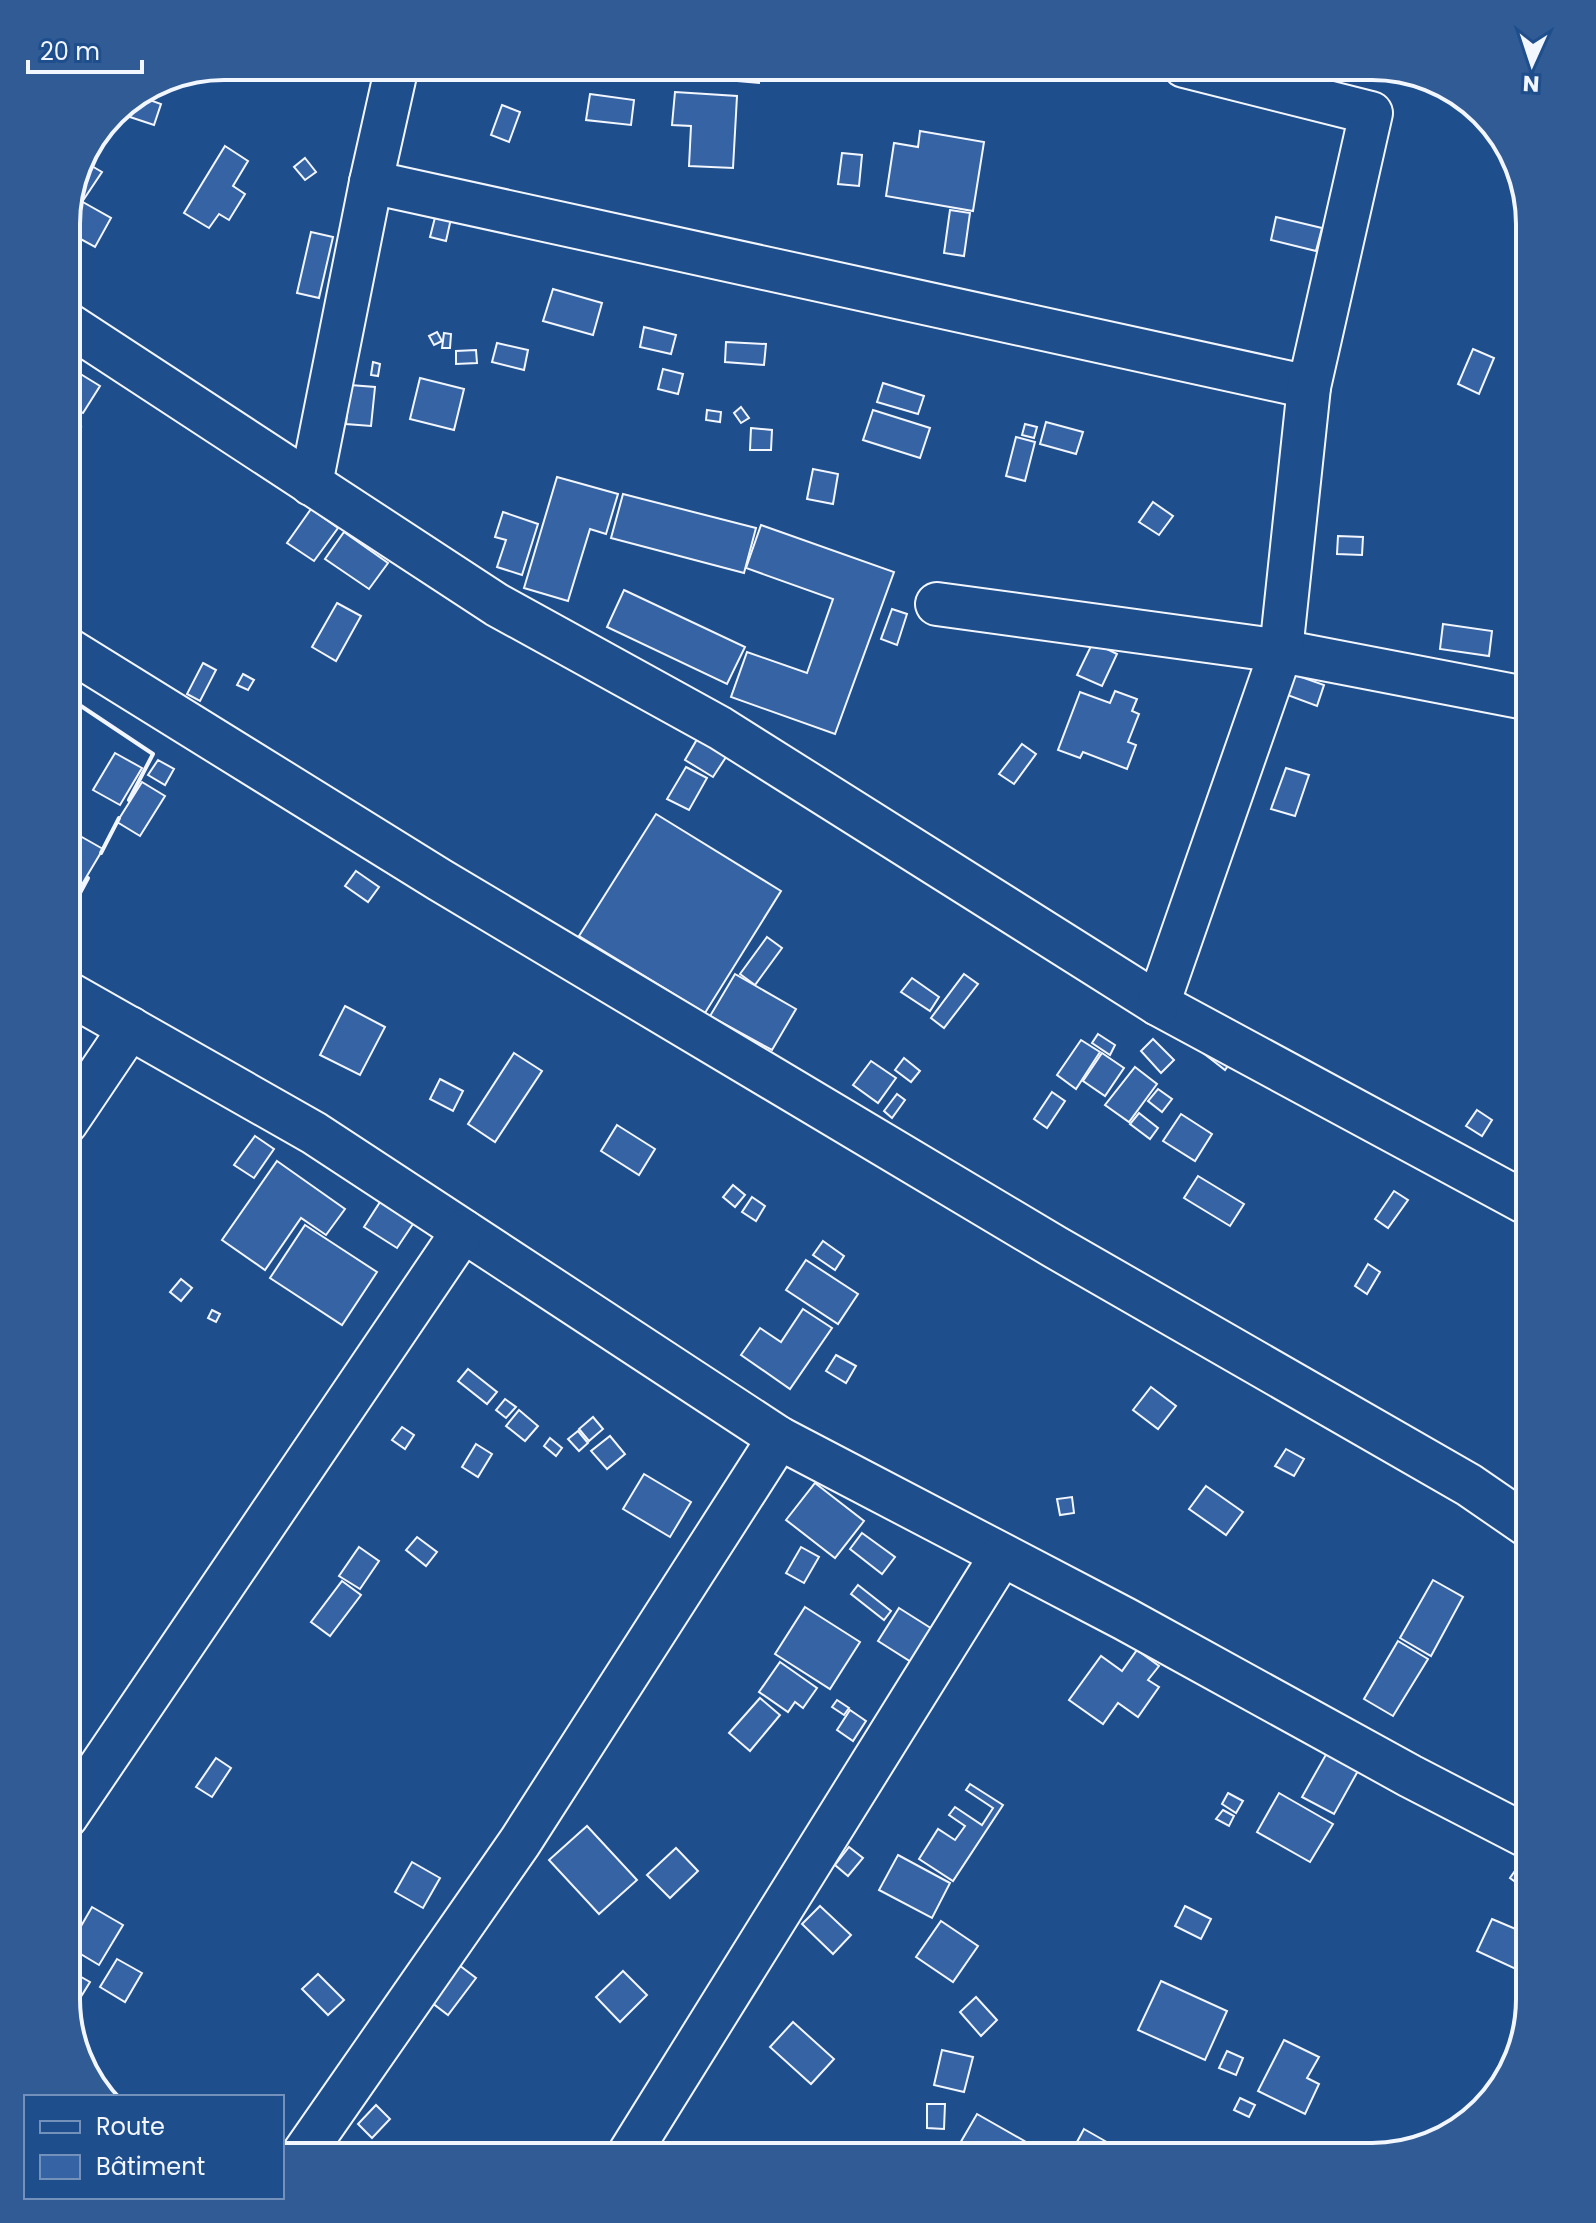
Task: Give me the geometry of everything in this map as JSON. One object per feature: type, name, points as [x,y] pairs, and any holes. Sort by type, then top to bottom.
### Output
[{"type":"street","points":[[311,484],[394,80]]},
{"type":"street","points":[[1158,1004],[1281,651],[1309,387],[1371,113],[1240,80]]},
{"type":"street","points":[[371,182],[1309,387]]},
{"type":"street","points":[[80,332],[497,605],[720,728],[1158,1004],[1516,1197]]},
{"type":"street","points":[[937,604],[1281,651],[1516,696]]},
{"type":"street","points":[[80,657],[440,880],[1041,1239],[1469,1485],[1516,1517]]},
{"type":"street","points":[[80,1000],[314,1133],[779,1438],[1125,1619],[1516,1831]]},
{"type":"street","points":[[80,1102],[130,1028]]},
{"type":"street","points":[[80,1796],[463,1231]]},
{"type":"street","points":[[311,2143],[520,1842],[779,1438]]},
{"type":"street","points":[[636,2143],[1001,1556]]},
{"type":"building","points":[[738,80],[759,80],[759,83]]},
{"type":"building","points":[[675,92],[737,96],[733,168],[689,166],[691,126],[672,125]]},
{"type":"building","points":[[590,94],[634,100],[631,125],[586,120]]},
{"type":"building","points":[[150,100],[161,104],[154,125],[128,116]]},
{"type":"building","points":[[502,105],[520,112],[509,142],[491,135]]},
{"type":"building","points":[[920,131],[984,142],[973,211],[886,196],[894,143],[918,147]]},
{"type":"building","points":[[225,146],[248,161],[233,186],[245,194],[229,220],[219,214],[209,228],[184,213]]},
{"type":"building","points":[[842,153],[862,155],[859,186],[838,184]]},
{"type":"building","points":[[305,158],[316,172],[305,180],[294,167]]},
{"type":"building","points":[[92,166],[102,172],[84,199],[85,186]]},
{"type":"building","points":[[82,201],[111,218],[95,247],[80,239]]},
{"type":"building","points":[[439,202],[454,205],[446,241],[430,237]]},
{"type":"building","points":[[950,210],[970,213],[964,256],[944,253]]},
{"type":"building","points":[[1276,217],[1322,228],[1316,251],[1271,240]]},
{"type":"building","points":[[311,232],[333,237],[319,298],[297,293]]},
{"type":"building","points":[[553,289],[602,303],[593,335],[543,321]]},
{"type":"building","points":[[644,327],[676,335],[671,354],[640,347]]},
{"type":"building","points":[[437,332],[442,341],[434,345],[429,336]]},
{"type":"building","points":[[444,333],[451,334],[450,348],[442,348]]},
{"type":"building","points":[[726,342],[766,344],[764,365],[725,362]]},
{"type":"building","points":[[497,343],[528,350],[524,370],[492,362]]},
{"type":"building","points":[[1473,349],[1494,358],[1479,394],[1458,384]]},
{"type":"building","points":[[476,350],[477,363],[456,364],[456,351]]},
{"type":"building","points":[[373,362],[380,364],[378,376],[371,375]]},
{"type":"building","points":[[663,369],[683,374],[678,394],[658,389]]},
{"type":"building","points":[[80,374],[100,386],[83,413],[80,411]]},
{"type":"building","points":[[420,378],[464,389],[454,430],[410,419]]},
{"type":"building","points":[[883,383],[924,396],[918,414],[877,402]]},
{"type":"building","points":[[350,385],[375,387],[371,426],[346,424]]},
{"type":"building","points":[[741,407],[749,418],[741,423],[734,413]]},
{"type":"building","points":[[707,410],[721,412],[720,422],[706,420]]},
{"type":"building","points":[[873,410],[930,428],[920,458],[863,440]]},
{"type":"building","points":[[1046,422],[1083,432],[1076,454],[1040,444]]},
{"type":"building","points":[[1025,424],[1037,427],[1034,438],[1022,435]]},
{"type":"building","points":[[751,428],[772,430],[771,450],[750,450]]},
{"type":"building","points":[[1016,437],[1035,442],[1025,481],[1006,476]]},
{"type":"building","points":[[813,469],[838,474],[833,504],[807,499]]},
{"type":"building","points":[[557,477],[618,494],[606,534],[590,529],[568,601],[524,588]]},
{"type":"building","points":[[623,494],[756,528],[744,573],[611,538]]},
{"type":"building","points":[[1153,502],[1173,516],[1159,535],[1139,522]]},
{"type":"building","points":[[311,509],[338,528],[314,561],[287,543]]},
{"type":"building","points":[[503,512],[538,524],[522,575],[497,567],[506,540],[495,537]]},
{"type":"building","points":[[761,525],[894,572],[835,734],[731,697],[747,652],[807,673],[833,599],[746,568]]},
{"type":"building","points":[[344,532],[388,563],[369,589],[325,559]]},
{"type":"building","points":[[1338,536],[1363,537],[1362,555],[1337,554]]},
{"type":"building","points":[[624,590],[745,647],[727,684],[607,627]]},
{"type":"building","points":[[337,603],[361,616],[336,661],[312,647]]},
{"type":"building","points":[[892,609],[907,614],[897,645],[881,639]]},
{"type":"building","points":[[1443,624],[1492,631],[1489,656],[1440,649]]},
{"type":"building","points":[[1093,642],[1117,654],[1102,686],[1077,675]]},
{"type":"building","points":[[203,663],[216,670],[200,701],[187,694]]},
{"type":"building","points":[[1290,673],[1324,685],[1317,706],[1282,693]]},
{"type":"building","points":[[243,674],[254,680],[248,690],[237,685]]},
{"type":"building","points":[[1115,691],[1137,699],[1132,711],[1139,714],[1128,742],[1136,745],[1127,769],[1083,752],[1080,758],[1058,750],[1080,692],[1110,703]]},
{"type":"building","points":[[699,736],[728,754],[713,777],[685,760]]},
{"type":"building","points":[[1022,744],[1036,754],[1014,784],[999,774]]},
{"type":"building","points":[[115,753],[142,768],[120,805],[93,790]]},
{"type":"building","points":[[158,760],[174,769],[165,785],[148,775]]},
{"type":"building","points":[[686,767],[707,778],[689,810],[667,799]]},
{"type":"building","points":[[1286,768],[1309,775],[1295,816],[1271,809]]},
{"type":"building","points":[[142,782],[165,796],[140,836],[117,822]]},
{"type":"building","points":[[656,814],[781,891],[705,1013],[579,936]]},
{"type":"building","points":[[80,836],[103,849],[80,885]]},
{"type":"building","points":[[356,871],[379,887],[368,902],[345,886]]},
{"type":"building","points":[[767,937],[782,948],[755,985],[740,974]]},
{"type":"building","points":[[735,974],[796,1009],[772,1050],[710,1016]]},
{"type":"building","points":[[964,974],[978,984],[944,1028],[931,1018]]},
{"type":"building","points":[[912,978],[939,997],[930,1011],[901,992]]},
{"type":"building","points":[[345,1006],[385,1027],[360,1075],[320,1055]]},
{"type":"building","points":[[1098,1034],[1115,1045],[1110,1055],[1092,1043]]},
{"type":"building","points":[[1153,1039],[1174,1060],[1161,1073],[1141,1051]]},
{"type":"building","points":[[1213,1039],[1235,1056],[1225,1070],[1202,1052]]},
{"type":"building","points":[[1081,1040],[1100,1052],[1076,1089],[1057,1075]]},
{"type":"building","points":[[514,1053],[542,1071],[495,1142],[468,1124]]},
{"type":"building","points":[[1102,1053],[1124,1068],[1105,1096],[1083,1081]]},
{"type":"building","points":[[904,1058],[920,1071],[911,1082],[895,1070]]},
{"type":"building","points":[[871,1061],[896,1078],[878,1103],[853,1085]]},
{"type":"building","points":[[1135,1067],[1157,1084],[1129,1122],[1105,1105]]},
{"type":"building","points":[[440,1079],[463,1091],[453,1111],[430,1099]]},
{"type":"building","points":[[1158,1089],[1172,1099],[1162,1112],[1148,1101]]},
{"type":"building","points":[[1052,1092],[1065,1101],[1047,1128],[1034,1119]]},
{"type":"building","points":[[897,1094],[905,1100],[892,1118],[884,1111]]},
{"type":"building","points":[[1477,1110],[1492,1120],[1482,1136],[1466,1126]]},
{"type":"building","points":[[1139,1113],[1158,1128],[1150,1139],[1130,1124]]},
{"type":"building","points":[[1181,1114],[1212,1134],[1195,1161],[1163,1141]]},
{"type":"building","points":[[617,1125],[655,1149],[639,1175],[601,1151]]},
{"type":"building","points":[[255,1136],[274,1149],[254,1178],[234,1165]]},
{"type":"building","points":[[277,1161],[345,1209],[326,1235],[301,1218],[265,1270],[222,1240]]},
{"type":"building","points":[[1198,1176],[1244,1204],[1230,1226],[1184,1198]]},
{"type":"building","points":[[733,1185],[745,1195],[735,1207],[723,1197]]},
{"type":"building","points":[[1394,1191],[1408,1200],[1388,1228],[1375,1219]]},
{"type":"building","points":[[752,1197],[765,1206],[756,1221],[742,1212]]},
{"type":"building","points":[[382,1199],[415,1221],[397,1248],[364,1227]]},
{"type":"building","points":[[305,1225],[377,1272],[342,1325],[270,1278]]},
{"type":"building","points":[[823,1241],[844,1256],[835,1270],[813,1255]]},
{"type":"building","points":[[806,1260],[858,1294],[838,1324],[786,1290]]},
{"type":"building","points":[[1368,1264],[1380,1272],[1367,1294],[1355,1286]]},
{"type":"building","points":[[181,1279],[192,1288],[181,1301],[170,1292]]},
{"type":"building","points":[[803,1309],[832,1328],[790,1389],[741,1355],[760,1328],[781,1342]]},
{"type":"building","points":[[212,1310],[220,1314],[216,1322],[208,1318]]},
{"type":"building","points":[[836,1355],[856,1366],[846,1383],[826,1371]]},
{"type":"building","points":[[468,1369],[497,1392],[487,1404],[458,1381]]},
{"type":"building","points":[[1151,1387],[1176,1406],[1158,1429],[1133,1410]]},
{"type":"building","points":[[505,1399],[516,1407],[506,1418],[496,1410]]},
{"type":"building","points":[[519,1410],[538,1426],[525,1441],[506,1426]]},
{"type":"building","points":[[593,1417],[603,1429],[589,1441],[579,1429]]},
{"type":"building","points":[[402,1427],[414,1435],[405,1449],[392,1440]]},
{"type":"building","points":[[578,1431],[588,1443],[579,1451],[568,1439]]},
{"type":"building","points":[[610,1436],[625,1454],[607,1469],[591,1451]]},
{"type":"building","points":[[550,1438],[562,1448],[556,1456],[544,1446]]},
{"type":"building","points":[[476,1444],[492,1454],[478,1477],[462,1467]]},
{"type":"building","points":[[1286,1449],[1304,1459],[1294,1476],[1275,1466]]},
{"type":"building","points":[[644,1474],[691,1502],[670,1537],[623,1509]]},
{"type":"building","points":[[815,1483],[864,1521],[835,1558],[786,1520]]},
{"type":"building","points":[[1206,1486],[1243,1512],[1226,1535],[1189,1509]]},
{"type":"building","points":[[1072,1497],[1074,1513],[1060,1515],[1057,1499]]},
{"type":"building","points":[[862,1533],[895,1557],[882,1574],[850,1549]]},
{"type":"building","points":[[417,1537],[437,1552],[426,1566],[406,1550]]},
{"type":"building","points":[[359,1547],[379,1561],[360,1589],[339,1576]]},
{"type":"building","points":[[801,1547],[819,1557],[804,1583],[786,1573]]},
{"type":"building","points":[[1433,1580],[1463,1597],[1431,1656],[1400,1638]]},
{"type":"building","points":[[342,1581],[361,1595],[330,1636],[311,1622]]},
{"type":"building","points":[[858,1585],[891,1611],[884,1620],[851,1594]]},
{"type":"building","points":[[805,1607],[860,1642],[830,1689],[775,1654]]},
{"type":"building","points":[[899,1608],[937,1632],[916,1665],[878,1641]]},
{"type":"building","points":[[1398,1641],[1428,1659],[1393,1716],[1364,1699]]},
{"type":"building","points":[[1137,1650],[1159,1666],[1148,1680],[1159,1687],[1138,1717],[1118,1703],[1103,1724],[1069,1700],[1101,1656],[1122,1671]]},
{"type":"building","points":[[780,1662],[817,1688],[803,1708],[795,1702],[788,1712],[759,1692]]},
{"type":"building","points":[[760,1698],[780,1715],[750,1751],[729,1733]]},
{"type":"building","points":[[837,1700],[849,1708],[844,1715],[832,1707]]},
{"type":"building","points":[[850,1710],[866,1721],[853,1741],[837,1730]]},
{"type":"building","points":[[1328,1751],[1359,1769],[1334,1814],[1302,1797]]},
{"type":"building","points":[[216,1758],[231,1768],[212,1797],[196,1787]]},
{"type":"building","points":[[970,1784],[1003,1805],[953,1881],[919,1859],[938,1829],[955,1840],[965,1826],[949,1815],[955,1807],[982,1825],[993,1808],[966,1790]]},
{"type":"building","points":[[1228,1793],[1243,1801],[1236,1813],[1222,1804]]},
{"type":"building","points":[[1279,1793],[1333,1824],[1310,1862],[1257,1832]]},
{"type":"building","points":[[1223,1810],[1234,1816],[1229,1826],[1216,1819]]},
{"type":"building","points":[[587,1826],[637,1880],[599,1914],[549,1860]]},
{"type":"building","points":[[849,1847],[863,1858],[848,1876],[835,1865]]},
{"type":"building","points":[[676,1848],[698,1871],[670,1898],[647,1875]]},
{"type":"building","points":[[898,1855],[950,1883],[932,1918],[879,1890]]},
{"type":"building","points":[[412,1862],[440,1878],[423,1908],[395,1892]]},
{"type":"building","points":[[820,1906],[851,1935],[833,1954],[802,1924]]},
{"type":"building","points":[[1185,1906],[1211,1919],[1201,1939],[1175,1926]]},
{"type":"building","points":[[92,1907],[123,1925],[99,1965],[80,1954],[80,1928]]},
{"type":"building","points":[[1492,1919],[1516,1929],[1516,1969],[1477,1951]]},
{"type":"building","points":[[941,1921],[978,1946],[953,1982],[916,1957]]},
{"type":"building","points":[[447,1956],[476,1978],[448,2015],[419,1993]]},
{"type":"building","points":[[117,1959],[142,1973],[125,2002],[100,1987]]},
{"type":"building","points":[[623,1971],[647,1995],[620,2022],[596,1997]]},
{"type":"building","points":[[318,1974],[344,2000],[328,2015],[302,1989]]},
{"type":"building","points":[[80,1976],[90,1982],[80,1998]]},
{"type":"building","points":[[1161,1981],[1227,2011],[1205,2060],[1138,2030]]},
{"type":"building","points":[[976,1997],[997,2020],[981,2036],[960,2012]]},
{"type":"building","points":[[793,2022],[834,2059],[811,2084],[770,2047]]},
{"type":"building","points":[[1284,2040],[1319,2057],[1307,2078],[1319,2084],[1305,2114],[1258,2091]]},
{"type":"building","points":[[942,2050],[973,2057],[964,2092],[934,2085]]},
{"type":"building","points":[[1227,2051],[1243,2058],[1236,2075],[1219,2068]]},
{"type":"building","points":[[1240,2098],[1255,2105],[1249,2117],[1234,2110]]},
{"type":"building","points":[[927,2104],[945,2104],[944,2129],[927,2128]]},
{"type":"building","points":[[376,2105],[390,2119],[372,2138],[358,2124]]},
{"type":"building","points":[[977,2114],[1028,2143],[960,2143]]},
{"type":"building","points":[[1084,2129],[1108,2143],[1076,2143]]},
{"type":"wall","points":[[80,705],[153,754],[129,800]]},
{"type":"wall","points":[[101,853],[119,818]]},
{"type":"wall","points":[[80,893],[88,878]]}]
